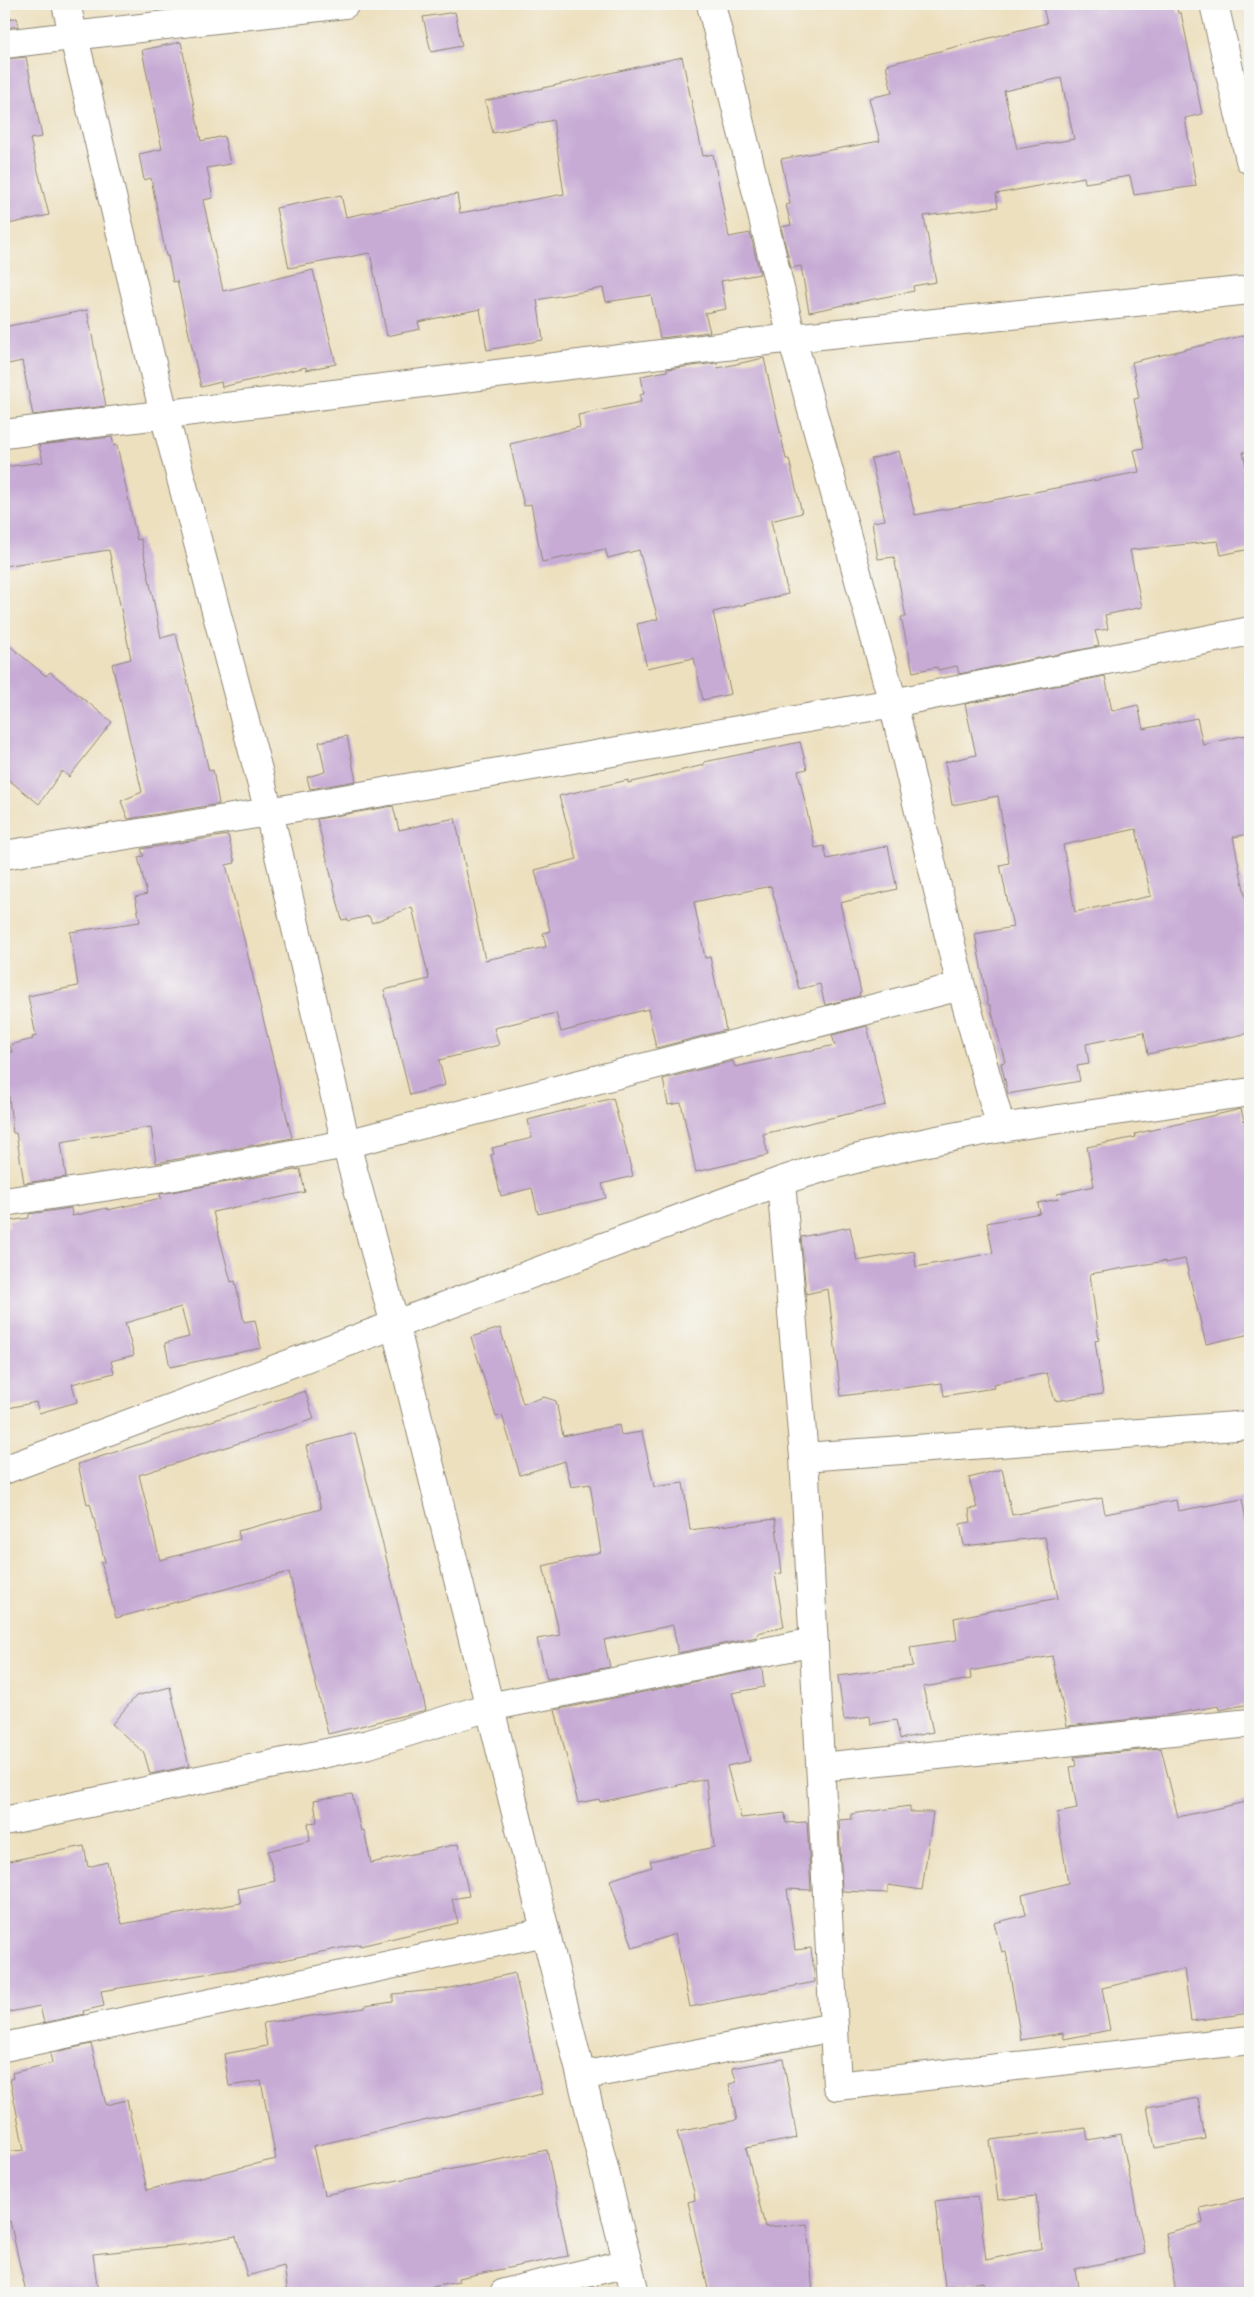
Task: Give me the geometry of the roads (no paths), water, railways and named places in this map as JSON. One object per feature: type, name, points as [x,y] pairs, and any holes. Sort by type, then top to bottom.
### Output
[{"type":"street","points":[[66,4],[164,414],[269,812],[346,1144],[395,1326],[635,2293]]},
{"type":"street","points":[[4,44],[345,4]]},
{"type":"street","points":[[711,4],[792,338],[893,703],[961,986],[1001,1128]]},
{"type":"street","points":[[1214,4],[1250,160]]},
{"type":"street","points":[[4,434],[792,338],[1250,290]]},
{"type":"street","points":[[4,855],[269,812],[893,703],[1250,631]]},
{"type":"street","points":[[4,1202],[164,1178],[346,1144],[961,986]]},
{"type":"street","points":[[4,1470],[781,1181],[837,1162],[890,1149],[1001,1128],[1250,1092]]},
{"type":"street","points":[[781,1181],[804,1457],[836,2086],[1250,2040]]},
{"type":"street","points":[[804,1457],[1250,1425]]},
{"type":"street","points":[[4,1821],[369,1744],[489,1707],[814,1642]]},
{"type":"street","points":[[821,1767],[1250,1723]]},
{"type":"street","points":[[4,2047],[545,1932]]},
{"type":"street","points":[[581,2076],[834,2027]]},
{"type":"street","points":[[504,2293],[628,2263]]}]
